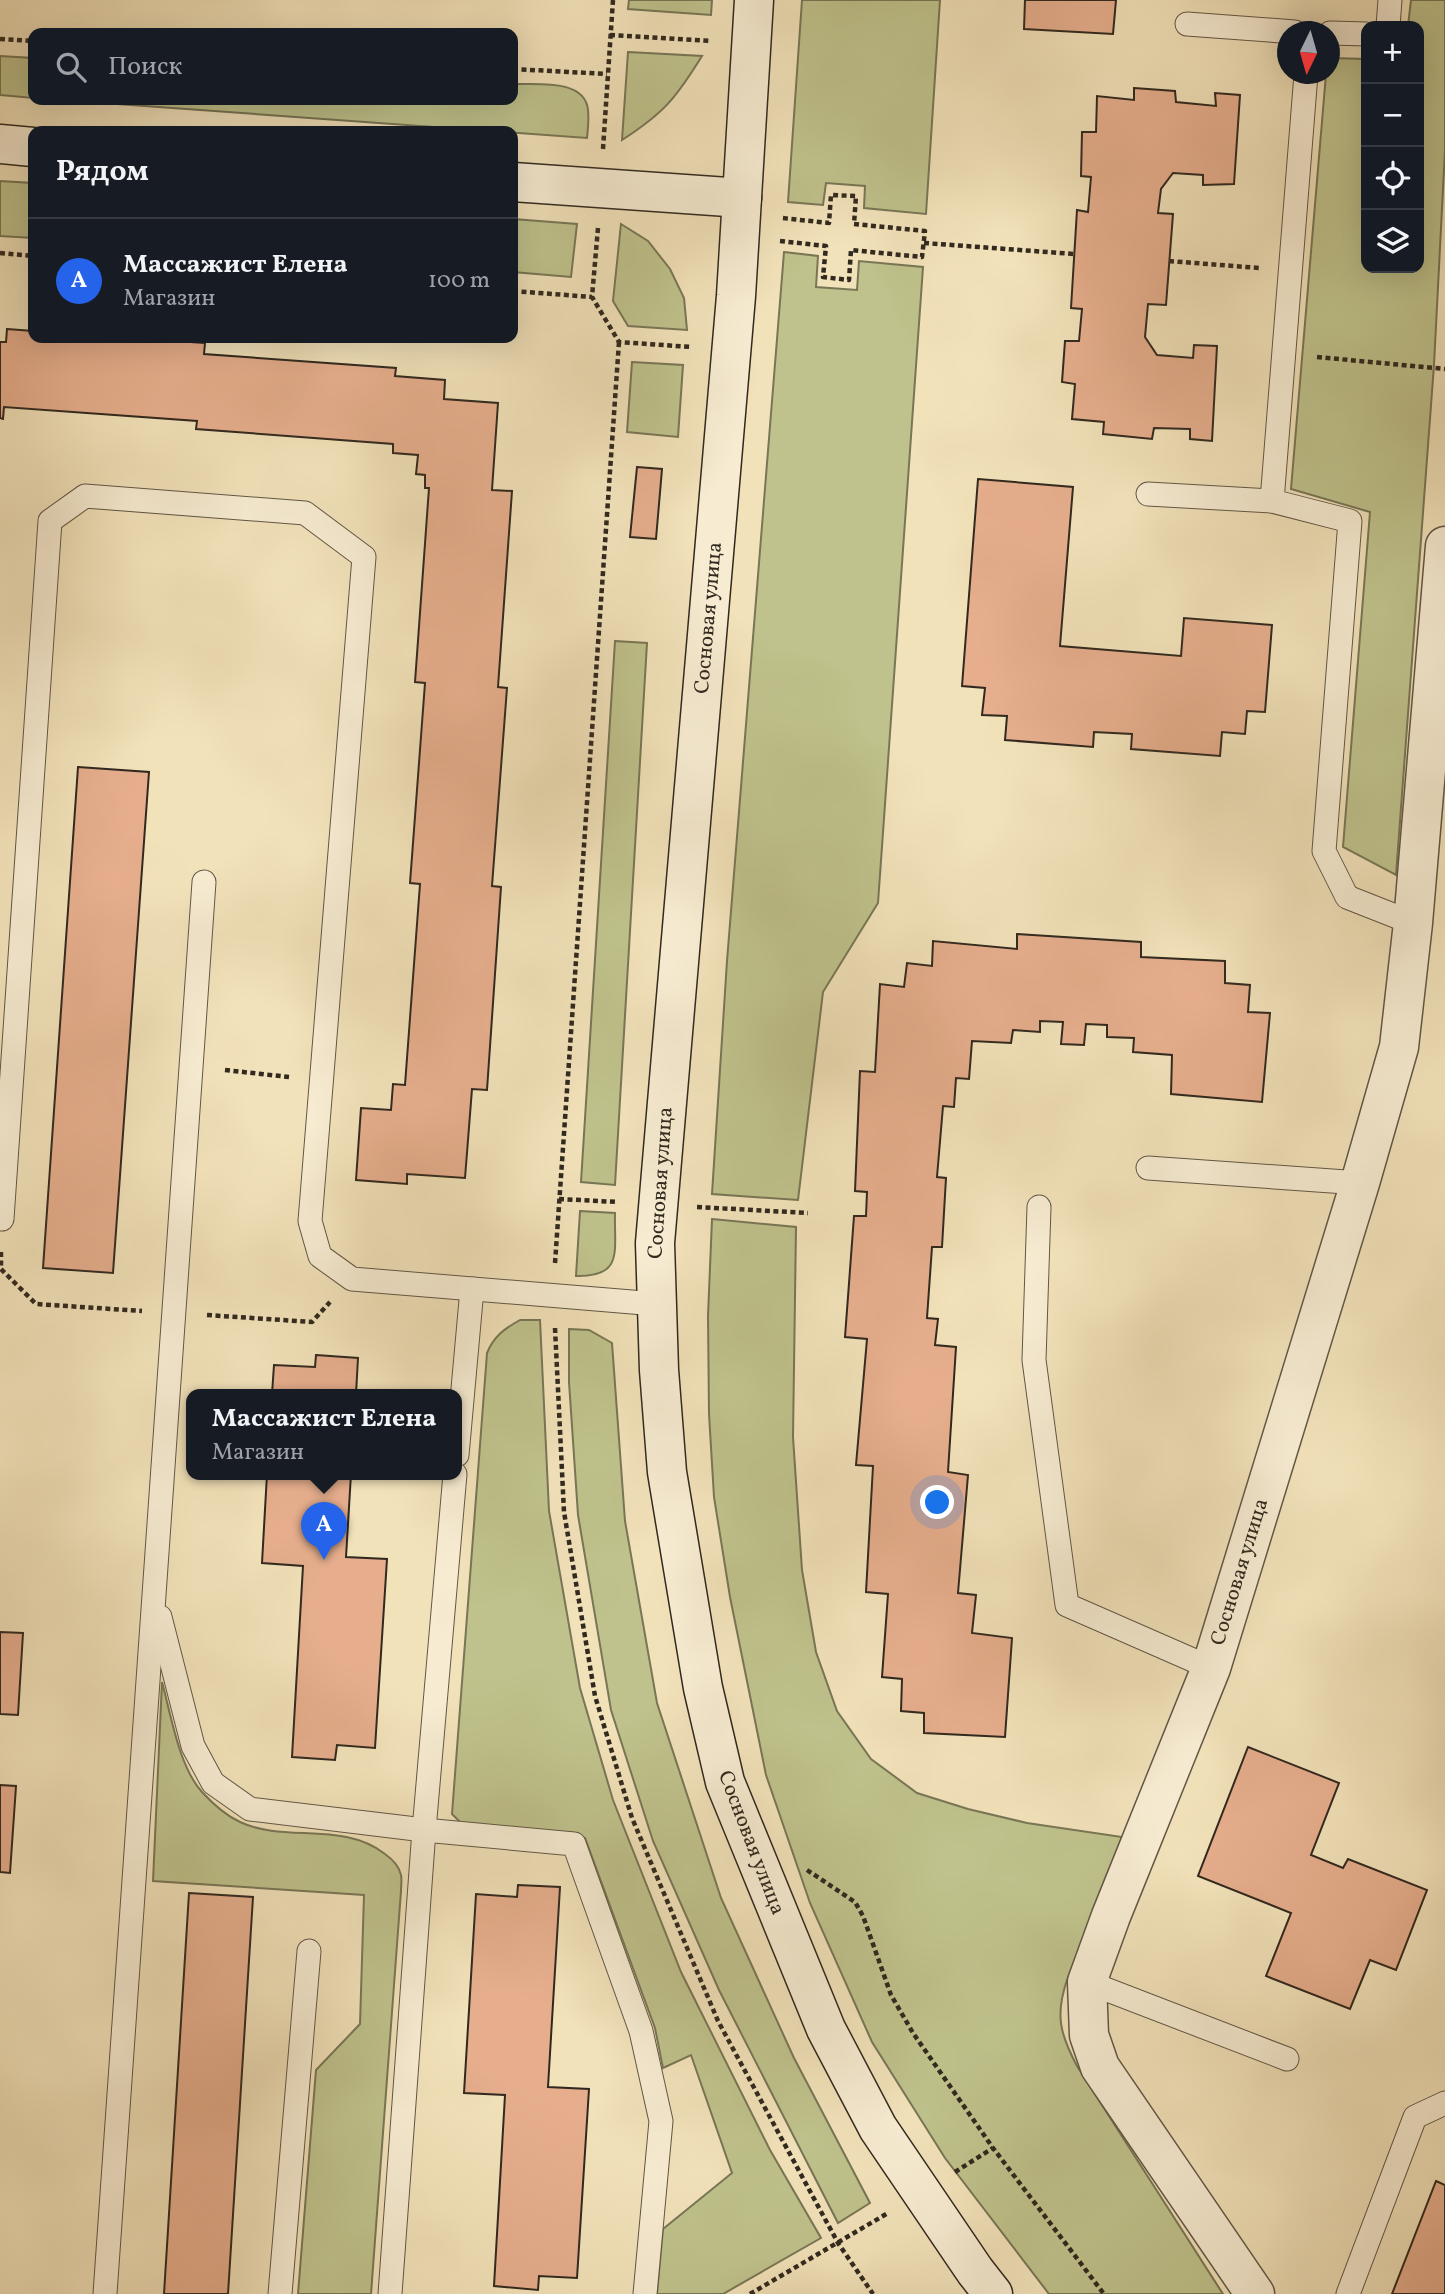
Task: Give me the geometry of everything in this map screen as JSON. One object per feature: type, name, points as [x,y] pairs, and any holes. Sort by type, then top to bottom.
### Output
[{"type":"street","name":"Сосновая улица","points":[[754,0],[726,419],[655,1243],[659,1370],[667,1472],[703,1688],[725,1782],[826,2029],[878,2128],[993,2294]]},
{"type":"street","points":[[0,144],[28,147]]},
{"type":"street","points":[[518,182],[741,198]]},
{"type":"street","name":"Сосновая улица","points":[[1255,2294],[1100,2067],[1089,2035],[1087,1982],[1211,1668],[1399,1047],[1413,923],[1445,546]]},
{"type":"lane","points":[[1388,21],[1390,0]]},
{"type":"lane","points":[[1187,24],[1277,31]]},
{"type":"lane","points":[[1340,33],[1361,34]]},
{"type":"lane","points":[[1272,501],[1305,84]]},
{"type":"lane","points":[[1147,494],[1272,501],[1350,521],[1324,851],[1347,897],[1413,923]]},
{"type":"lane","points":[[0,1219],[50,521],[85,496],[304,513],[364,557],[310,1221],[320,1255],[352,1279],[656,1304]]},
{"type":"lane","points":[[105,2294],[204,882]]},
{"type":"lane","points":[[1148,1168],[1360,1183]]},
{"type":"lane","points":[[1040,1207],[1034,1360],[1067,1605],[1211,1668]]},
{"type":"lane","points":[[462,1400],[472,1289]]},
{"type":"lane","points":[[390,2294],[424,1830],[454,1480]]},
{"type":"lane","points":[[155,1599],[193,1746],[213,1783],[250,1809],[424,1830],[574,1844],[641,2031],[661,2121],[645,2294]]},
{"type":"lane","points":[[280,2294],[309,1951]]},
{"type":"lane","points":[[1087,1982],[1287,2059]]},
{"type":"lane","points":[[1348,2294],[1415,2117],[1445,2103]]},
{"type":"path","points":[[0,39],[28,41]]},
{"type":"path","points":[[518,69],[607,74]]},
{"type":"path","points":[[779,241],[826,246],[823,278],[849,280],[851,250],[922,257],[924,243],[925,231],[853,224],[856,196],[831,195],[829,223],[782,217]]},
{"type":"path","points":[[924,243],[1074,254]]},
{"type":"path","points":[[0,253],[28,256]]},
{"type":"path","points":[[1169,261],[1290,270]]},
{"type":"path","points":[[518,291],[592,297]]},
{"type":"path","points":[[619,342],[553,1294],[564,1512],[595,1696],[632,1818],[718,2021],[838,2243],[873,2294]]},
{"type":"path","points":[[1284,354],[1445,369]]},
{"type":"path","points":[[192,1067],[321,1080]]},
{"type":"path","points":[[712,1207],[808,1213]]},
{"type":"path","points":[[796,1863],[855,1902],[863,1916],[891,1995],[913,2033],[993,2148],[1104,2294]]},
{"type":"path","points":[[750,2294],[922,2194],[993,2148]]},
{"type":"green space","points":[[629,0],[712,0],[711,15],[628,9]]},
{"type":"green space","points":[[802,0],[940,0],[926,214],[864,208],[865,186],[826,183],[823,205],[788,202]]},
{"type":"green space","points":[[1411,0],[1445,0],[1445,150],[1434,365],[1396,875],[1343,847],[1370,512],[1291,489],[1325,84],[1340,84],[1340,58],[1361,59],[1361,273],[1424,273],[1424,21],[1409,21]]},
{"type":"green space","points":[[628,52],[702,56],[668,104],[622,140]]},
{"type":"green space","points":[[0,56],[28,58],[28,98],[0,95]]},
{"type":"green space","points":[[518,84],[546,84],[569,88],[578,93],[585,100],[588,110],[587,138],[518,133],[518,126],[421,126],[130,105],[518,105]]},
{"type":"green space","points":[[0,181],[28,183],[28,238],[0,236]]},
{"type":"green space","points":[[518,219],[577,224],[571,277],[518,272]]},
{"type":"green space","points":[[621,224],[648,241],[670,269],[684,298],[687,330],[628,326],[613,301]]},
{"type":"green space","points":[[784,252],[818,256],[816,287],[857,290],[859,261],[923,267],[878,903],[823,992],[798,1200],[712,1194],[727,961]]},
{"type":"green space","points":[[632,362],[683,365],[678,437],[627,432]]},
{"type":"green space","points":[[615,641],[647,643],[615,1185],[581,1182]]},
{"type":"green space","points":[[580,1211],[615,1213],[615,1250],[609,1267],[602,1272],[576,1276]]},
{"type":"green space","points":[[712,1219],[796,1227],[793,1437],[802,1570],[816,1652],[837,1711],[871,1759],[917,1793],[1027,1823],[1122,1837],[1063,1992],[1060,2014],[1063,2034],[1077,2066],[1223,2294],[1049,2294],[945,2158],[872,2042],[810,1903],[766,1775],[730,1597],[714,1497],[709,1414],[708,1316]]},
{"type":"green space","points":[[520,1320],[540,1320],[549,1511],[580,1688],[613,1800],[681,1972],[770,2150],[821,2238],[723,2294],[657,2294],[663,2229],[732,2173],[691,2055],[663,2068],[655,2028],[585,1838],[469,1825],[460,1822],[452,1814],[487,1353],[500,1334]]},
{"type":"green space","points":[[569,1329],[589,1330],[612,1343],[625,1521],[657,1703],[721,1898],[794,2058],[870,2203],[838,2223],[719,1990],[653,1841],[611,1710],[578,1515],[569,1382]]},
{"type":"green space","points":[[162,1682],[187,1769],[202,1792],[220,1809],[240,1822],[257,1828],[333,1835],[369,1844],[390,1858],[400,1872],[401,1891],[371,2294],[298,2294],[316,2070],[360,2024],[364,1895],[153,1881]]},
{"type":"building","points":[[1025,0],[1116,0],[1113,34],[1024,29]]},
{"type":"building","points":[[1134,88],[1175,91],[1176,102],[1216,106],[1215,93],[1240,95],[1234,184],[1203,185],[1203,175],[1173,173],[1161,189],[1158,213],[1173,214],[1166,305],[1148,304],[1145,337],[1157,355],[1193,358],[1194,345],[1217,346],[1212,441],[1190,439],[1190,429],[1154,428],[1152,439],[1103,434],[1104,422],[1072,419],[1075,384],[1062,382],[1065,341],[1079,341],[1082,309],[1071,308],[1077,210],[1088,212],[1091,177],[1081,176],[1082,132],[1096,132],[1097,96],[1134,100]]},
{"type":"building","points":[[7,329],[28,331],[28,343],[205,343],[204,354],[396,368],[395,376],[445,380],[444,399],[498,403],[492,490],[512,491],[498,687],[507,688],[492,886],[501,887],[487,1090],[472,1089],[465,1178],[407,1174],[407,1184],[356,1180],[361,1108],[391,1110],[393,1084],[405,1085],[420,884],[410,883],[425,683],[415,682],[429,488],[425,488],[425,475],[416,474],[418,455],[393,453],[393,444],[196,429],[197,421],[4,407],[3,419],[0,418],[0,342],[6,342]]},
{"type":"building","points":[[637,467],[662,469],[656,539],[630,537]]},
{"type":"building","points":[[978,479],[1073,487],[1060,646],[1181,656],[1184,618],[1272,625],[1265,712],[1247,711],[1245,734],[1222,732],[1220,756],[1131,749],[1132,734],[1094,732],[1093,747],[1005,740],[1007,716],[982,715],[985,688],[962,686]]},
{"type":"building","points":[[78,767],[149,772],[113,1273],[43,1268]]},
{"type":"building","points":[[1017,934],[1141,942],[1141,957],[1225,961],[1225,983],[1250,985],[1248,1012],[1270,1013],[1262,1102],[1171,1094],[1172,1055],[1133,1052],[1134,1038],[1107,1037],[1107,1025],[1086,1024],[1084,1045],[1061,1044],[1063,1022],[1040,1021],[1040,1032],[1013,1030],[1011,1043],[972,1041],[969,1079],[956,1078],[954,1107],[943,1106],[937,1177],[946,1178],[942,1247],[932,1247],[927,1318],[938,1319],[935,1345],[956,1347],[948,1472],[968,1475],[958,1593],[976,1595],[972,1633],[1012,1638],[1005,1737],[924,1733],[924,1713],[901,1711],[902,1679],[882,1677],[888,1594],[866,1592],[873,1466],[856,1465],[867,1339],[845,1337],[854,1216],[866,1216],[867,1192],[855,1191],[860,1071],[875,1072],[880,984],[904,987],[907,963],[932,966],[933,941],[1017,949]]},
{"type":"building","points":[[316,1355],[358,1358],[356,1389],[272,1389],[274,1365],[315,1367]]},
{"type":"building","points":[[267,1480],[351,1480],[346,1557],[387,1559],[375,1748],[337,1745],[335,1760],[292,1757],[303,1566],[262,1563]]},
{"type":"building","points":[[0,1632],[23,1633],[18,1715],[0,1714]]},
{"type":"building","points":[[1248,1747],[1339,1783],[1311,1855],[1343,1868],[1348,1859],[1427,1890],[1396,1970],[1370,1960],[1350,2009],[1266,1976],[1291,1913],[1198,1876]]},
{"type":"building","points":[[0,1785],[16,1786],[10,1873],[0,1872]]},
{"type":"building","points":[[518,1885],[560,1887],[548,2087],[589,2089],[577,2278],[539,2276],[538,2290],[494,2286],[505,2095],[464,2093],[476,1894],[517,1897]]},
{"type":"building","points":[[189,1893],[253,1897],[228,2294],[164,2294]]},
{"type":"building","points":[[1436,2181],[1445,2185],[1445,2294],[1392,2294]]},
{"type":"place","name":"Массажист Елена","points":[[324,1560]]}]
